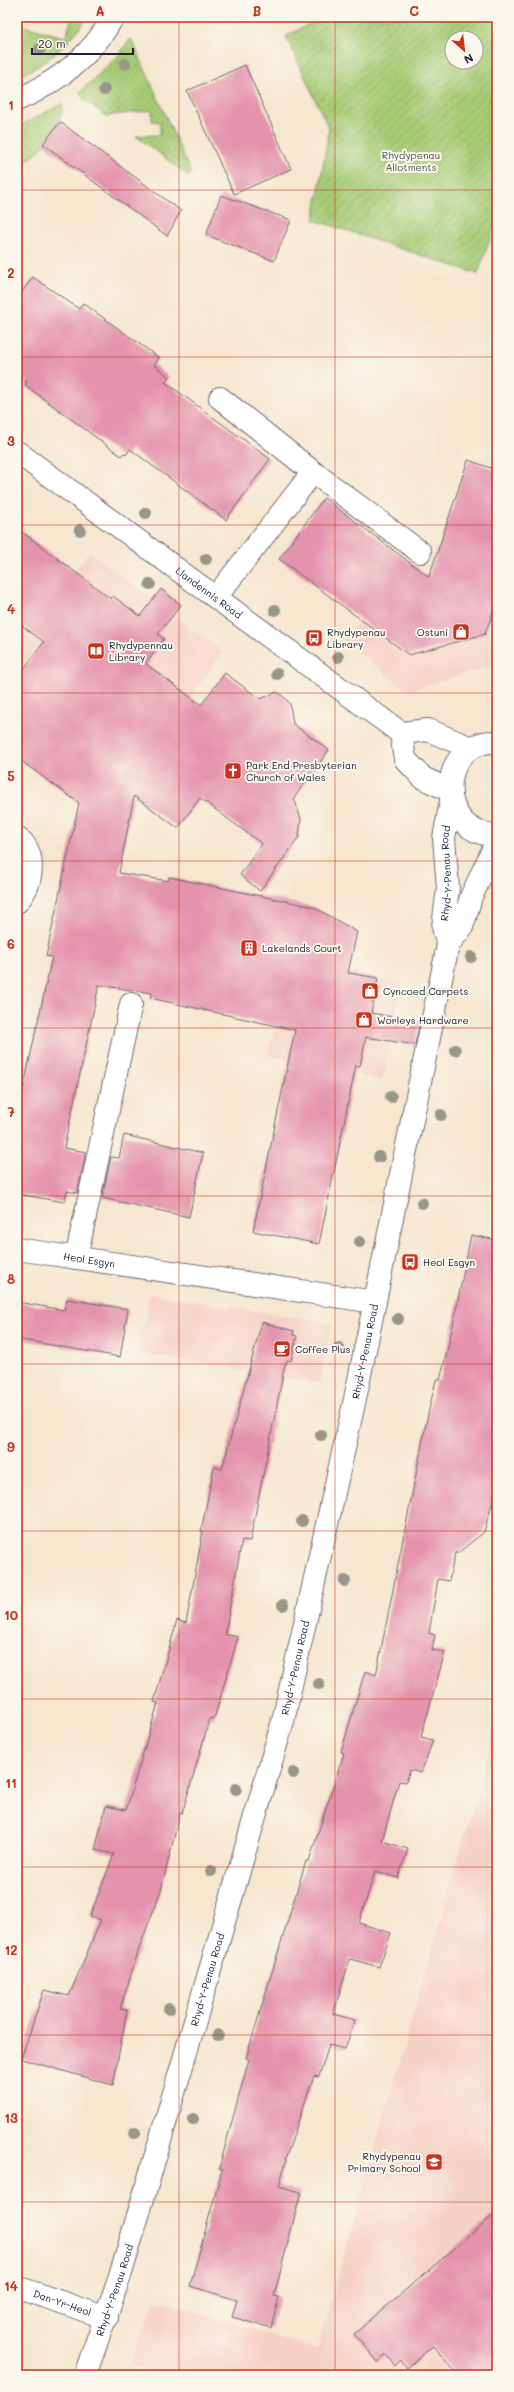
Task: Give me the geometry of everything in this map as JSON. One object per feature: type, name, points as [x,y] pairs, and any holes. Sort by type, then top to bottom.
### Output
[{"type":"street","points":[[17,100],[40,90],[69,70],[95,44],[113,17]]},
{"type":"street","points":[[220,398],[313,472],[420,552]]},
{"type":"street","name":"Llandennis Road","points":[[17,452],[401,733]]},
{"type":"street","points":[[216,597],[313,472]]},
{"type":"street","points":[[495,739],[471,748],[428,730],[401,733],[405,759],[423,778],[450,796],[458,816],[479,832],[497,835]]},
{"type":"street","name":"Rhyd-Y-Penau Road","points":[[448,945],[443,927],[448,888],[444,838],[457,762],[471,748]]},
{"type":"street","points":[[17,837],[29,854],[32,868],[30,883],[17,902]]},
{"type":"street","name":"Rhyd-Y-Penau Road","points":[[85,2375],[107,2318],[283,1721],[375,1302],[448,945],[462,927],[471,897],[497,842]]},
{"type":"street","points":[[76,1258],[131,1004]]},
{"type":"street","name":"Heol Esgyn","points":[[17,1249],[375,1302]]},
{"type":"street","name":"Dan-Yr-Heol","points":[[17,2287],[107,2318]]},
{"type":"shaded area","points":[[436,547],[497,572],[497,664],[408,691],[343,641],[405,559],[426,574]]},
{"type":"shaded area","points":[[89,552],[223,652],[140,764],[17,675],[17,645]]},
{"type":"shaded area","points":[[295,962],[402,983],[383,1080],[267,1055]]},
{"type":"shaded area","points":[[150,1294],[332,1323],[319,1383],[138,1353]]},
{"type":"shaded area","name":"Rhydypenau Primary School","points":[[497,1722],[497,2375],[158,2375],[129,2365],[155,2298],[317,2350]]},
{"type":"green space","points":[[72,17],[88,17],[73,36],[57,52],[38,66],[17,77],[17,24],[64,37],[67,34]]},
{"type":"green space","name":"Rhydypenau Allotments","points":[[323,17],[497,17],[497,218],[478,274],[314,220],[329,129],[286,36]]},
{"type":"green space","points":[[131,38],[191,173],[189,176],[136,136],[160,135],[160,122],[152,121],[152,110],[106,116],[84,99],[80,92],[118,56]]},
{"type":"green space","points":[[62,104],[63,109],[58,124],[48,140],[31,158],[17,161],[17,127]]},
{"type":"building","points":[[245,65],[291,169],[234,194],[187,91]]},
{"type":"building","points":[[60,122],[181,211],[167,236],[43,144]]},
{"type":"building","points":[[221,195],[291,220],[274,261],[206,235]]},
{"type":"building","points":[[33,277],[79,309],[83,303],[159,358],[154,365],[169,377],[165,382],[270,459],[226,520],[130,449],[126,455],[124,453],[121,456],[25,385],[27,382],[17,375],[17,299]]},
{"type":"building","points":[[468,460],[497,470],[497,600],[485,634],[409,655],[279,559],[324,498],[429,577]]},
{"type":"building","points":[[17,528],[111,599],[113,596],[140,616],[161,589],[181,605],[158,634],[164,639],[146,664],[201,705],[225,673],[260,699],[277,692],[290,704],[293,724],[329,750],[294,798],[301,819],[299,837],[260,891],[240,875],[262,844],[200,798],[178,828],[134,796],[119,873],[168,881],[169,877],[314,907],[357,932],[348,973],[378,978],[371,1013],[420,1022],[415,1045],[366,1037],[360,1066],[356,1065],[319,1244],[253,1231],[295,1030],[150,998],[152,993],[99,985],[64,1148],[86,1152],[77,1193],[67,1191],[64,1202],[17,1194],[17,1117],[52,957],[46,956],[79,803],[17,758],[17,678],[44,642],[17,622]]},
{"type":"building","points":[[124,1135],[203,1153],[189,1217],[102,1198],[111,1157],[119,1158]]},
{"type":"building","points":[[471,1235],[497,1240],[497,1486],[484,1532],[458,1553],[455,1553],[449,1581],[438,1579],[429,1633],[435,1635],[432,1650],[445,1652],[421,1737],[433,1740],[421,1773],[410,1770],[406,1782],[399,1781],[382,1841],[408,1849],[398,1878],[375,1871],[359,1923],[391,1933],[379,1967],[350,1959],[333,2014],[355,2020],[345,2049],[329,2045],[319,2077],[314,2076],[285,2160],[279,2186],[301,2192],[274,2296],[279,2297],[271,2328],[232,2317],[237,2300],[190,2286],[222,2170],[219,2169],[249,2059],[246,2058],[294,1900],[306,1861],[309,1861],[344,1753],[341,1752],[365,1671],[376,1675],[428,1414],[436,1380],[440,1380],[452,1330]]},
{"type":"building","points":[[67,1299],[128,1309],[120,1357],[17,1339],[17,1302],[64,1310]]},
{"type":"building","points":[[262,1322],[294,1331],[293,1335],[297,1336],[291,1361],[287,1360],[286,1365],[285,1364],[250,1541],[242,1540],[225,1634],[238,1637],[214,1719],[210,1718],[182,1814],[180,1813],[161,1890],[140,1946],[120,2009],[127,2010],[113,2085],[21,2059],[44,1990],[69,1996],[101,1920],[90,1916],[114,1854],[95,1850],[106,1806],[126,1810],[158,1703],[154,1702],[177,1620],[186,1623],[203,1531],[201,1531],[214,1467],[222,1469]]},
{"type":"building","points":[[497,2212],[497,2375],[458,2375],[433,2346],[407,2368],[401,2360],[395,2366],[386,2355],[378,2362],[354,2334]]},
{"type":"place","name":"Ostuni","points":[[461,632]]},
{"type":"place","name":"Rhydypenau Library","points":[[314,638]]},
{"type":"place","name":"Rhydypennau Library","points":[[96,651]]},
{"type":"place","name":"Park End Presbyterian Church of Wales","points":[[233,771]]},
{"type":"place","name":"Lakelands Court","points":[[249,948]]},
{"type":"place","name":"Cyncoed Carpets","points":[[370,991]]},
{"type":"place","name":"Worleys Hardware","points":[[364,1020]]},
{"type":"place","name":"Heol Esgyn","points":[[410,1262]]},
{"type":"place","name":"Coffee Plus","points":[[282,1349]]},
{"type":"place","name":"Rhydypenau Primary School","points":[[434,2162]]}]
